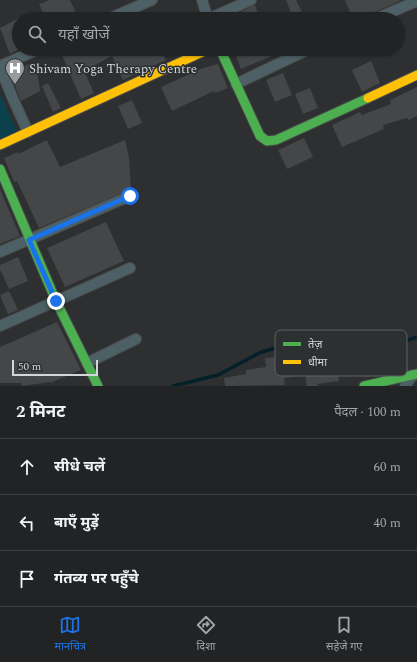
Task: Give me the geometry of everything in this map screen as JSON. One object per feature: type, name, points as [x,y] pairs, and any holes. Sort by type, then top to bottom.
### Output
[{"type":"street","points":[[124,12],[152,0]]},
{"type":"street","points":[[202,0],[206,12]]},
{"type":"street","points":[[224,12],[251,0]]},
{"type":"street","points":[[391,12],[417,1]]},
{"type":"street","points":[[23,56],[0,66],[28,132]]},
{"type":"street","points":[[0,145],[194,56]]},
{"type":"street","points":[[223,56],[260,136],[267,141],[276,140],[417,75]]},
{"type":"street","points":[[236,84],[294,56]]},
{"type":"street","points":[[0,169],[56,301],[98,386]]},
{"type":"street","points":[[0,252],[130,196]]},
{"type":"street","points":[[0,326],[130,268]]},
{"type":"street","points":[[87,363],[136,339]]},
{"type":"street","points":[[405,386],[415,374]]},
{"type":"street","points":[[364,386],[406,376]]},
{"type":"shaded area","points":[[0,94],[17,131],[0,139]]},
{"type":"building","points":[[50,0],[70,0],[76,12],[43,12],[39,4]]},
{"type":"building","points":[[286,0],[296,0],[302,12],[291,12]]},
{"type":"building","points":[[345,0],[402,0],[375,12],[350,12]]},
{"type":"building","points":[[255,5],[258,12],[240,12]]},
{"type":"building","points":[[12,22],[12,53],[10,54],[0,28]]},
{"type":"building","points":[[62,56],[112,56],[84,71],[94,93],[81,99]]},
{"type":"building","points":[[112,56],[164,56],[166,60],[123,80]]},
{"type":"building","points":[[236,56],[272,56],[241,69]]},
{"type":"building","points":[[371,61],[380,83],[362,92],[352,70]]},
{"type":"building","points":[[31,63],[38,76],[40,91],[21,101],[10,73]]},
{"type":"building","points":[[218,64],[228,88],[215,93],[214,91],[172,111],[161,87],[203,68]]},
{"type":"building","points":[[283,73],[292,95],[275,102],[266,80]]},
{"type":"building","points":[[48,83],[61,108],[53,112],[42,86]]},
{"type":"building","points":[[417,87],[417,116],[409,120],[407,118],[383,125],[384,129],[342,147],[332,125],[360,112],[362,115],[391,104],[390,100]]},
{"type":"building","points":[[310,88],[318,108],[303,114],[295,94]]},
{"type":"building","points":[[132,100],[142,123],[128,129],[118,106]]},
{"type":"building","points":[[304,138],[313,157],[287,169],[278,150]]},
{"type":"building","points":[[47,140],[60,167],[125,140],[129,158],[131,188],[39,228],[17,181],[14,182],[4,158],[18,152],[18,154]]},
{"type":"building","points":[[0,189],[20,236],[0,244]]},
{"type":"building","points":[[106,222],[124,261],[65,287],[47,248]]},
{"type":"building","points":[[18,257],[28,281],[9,289],[0,269],[0,265]]},
{"type":"building","points":[[9,291],[18,310],[8,314],[0,295]]},
{"type":"building","points":[[57,322],[81,370],[50,383],[22,386],[21,383],[0,383],[0,347]]},
{"type":"building","points":[[275,357],[275,376],[298,376],[284,378],[285,385],[225,386],[224,378],[246,374],[246,370],[266,367],[265,358]]},
{"type":"building","points":[[305,376],[338,376],[339,381],[317,384],[318,386],[307,386]]},
{"type":"waterway","points":[[407,340],[417,337]]},
{"type":"waterway","points":[[173,386],[218,375],[261,352],[275,348]]},
{"type":"traffic: fast","points":[[223,56],[260,136],[267,141],[276,140],[368,98]]},
{"type":"traffic: fast","points":[[0,169],[56,301],[98,386]]},
{"type":"traffic: fast","points":[[364,386],[417,374]]},
{"type":"traffic: slow","points":[[0,145],[194,56]]},
{"type":"traffic: slow","points":[[368,98],[417,75]]},
{"type":"place","name":"Shivam Yoga Therapy Centre","points":[[15,85]]},
{"type":"route","points":[[56,301],[29,240],[130,196]]}]
